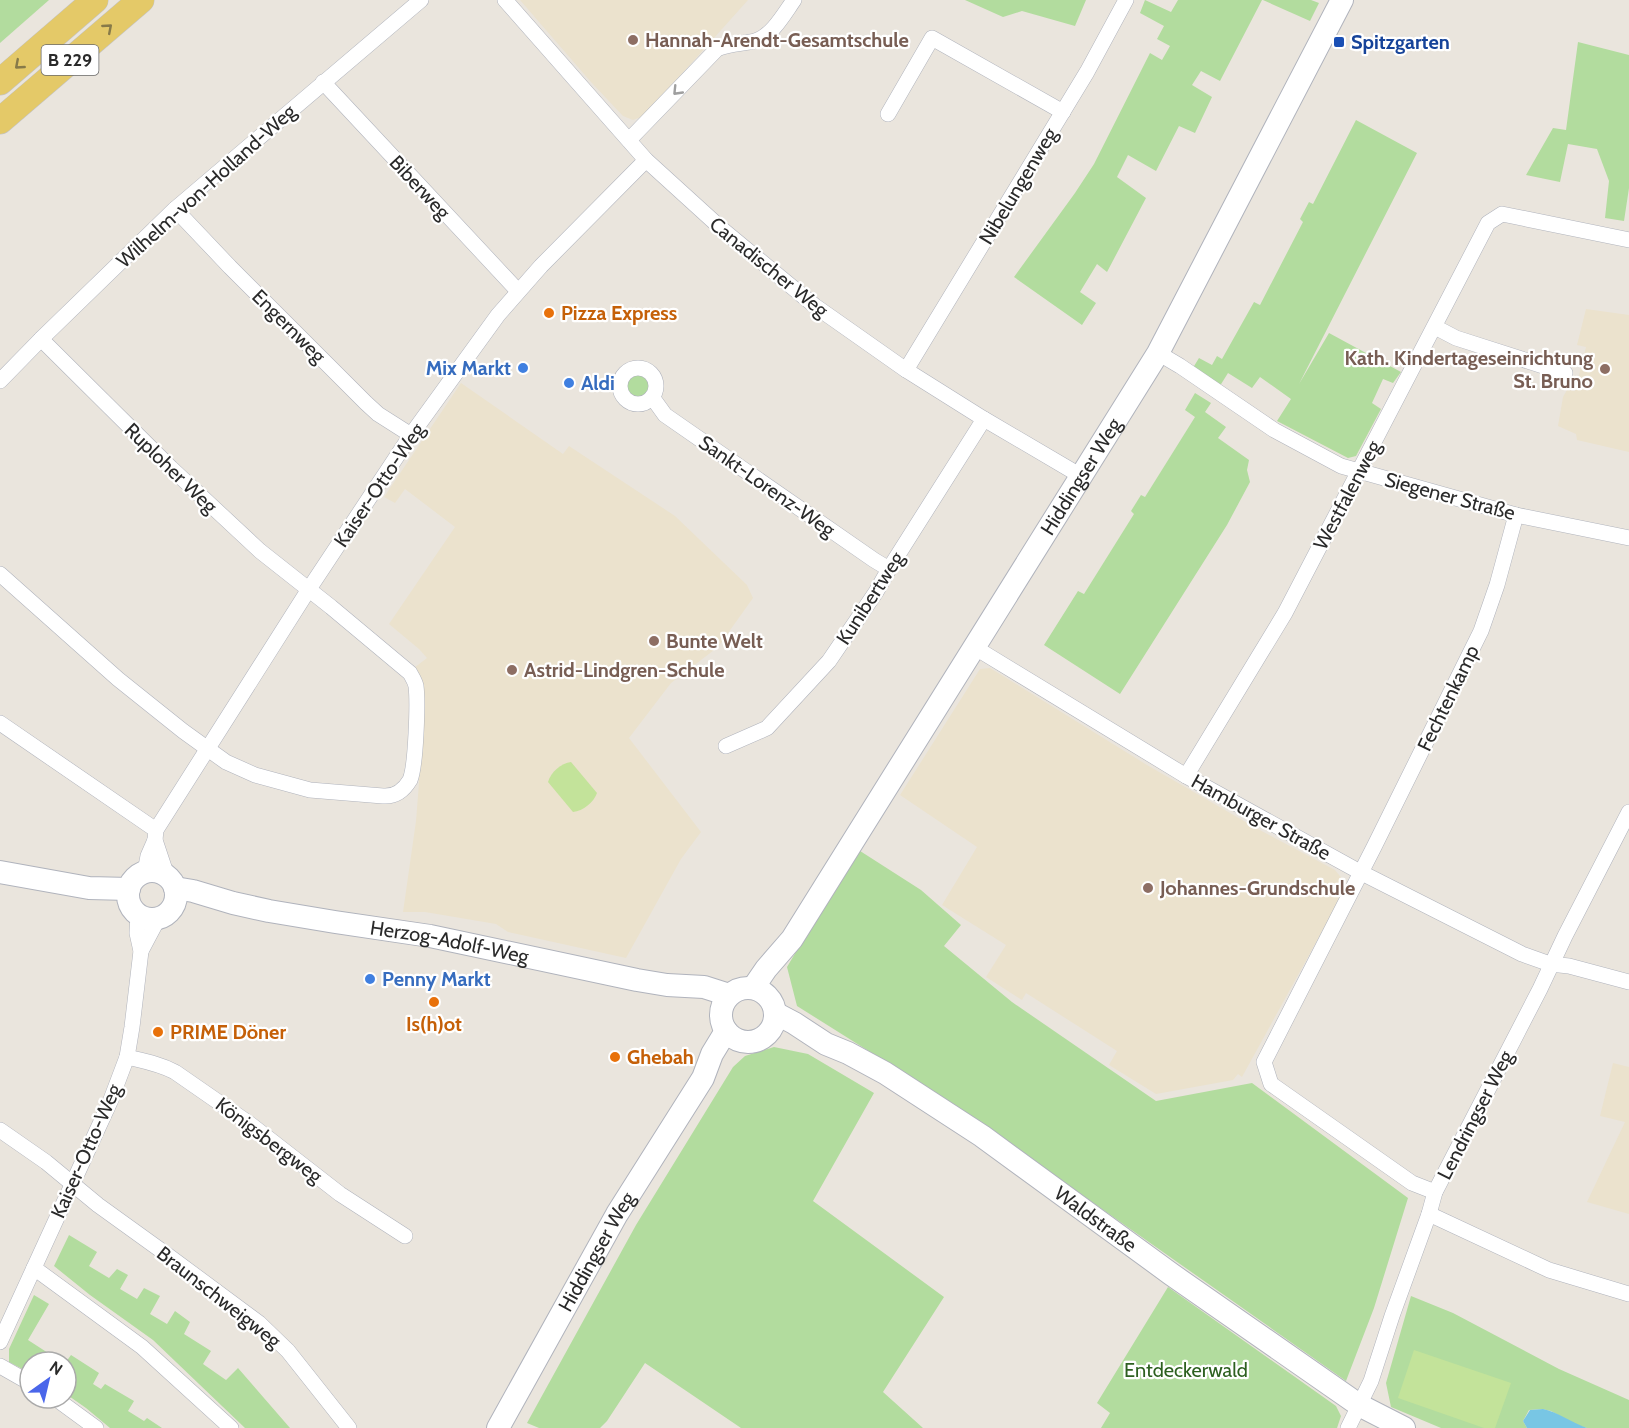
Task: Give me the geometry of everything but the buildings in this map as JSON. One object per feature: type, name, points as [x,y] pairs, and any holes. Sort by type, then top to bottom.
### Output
[{"type":"main road","name":"B 229","points":[[0,82],[96,0]]},
{"type":"main road","name":"B 229","points":[[0,121],[141,0]]},
{"type":"main road","name":"Hiddingser Weg","points":[[765,999],[779,976],[792,939],[1158,353],[1342,0]]},
{"type":"main road","name":"Herzog-Adolf-Weg","points":[[0,872],[89,888],[233,903],[335,922],[430,936],[668,985],[704,987],[729,1019]]},
{"type":"main road","points":[[745,988],[765,999],[774,1021],[766,1034],[751,1042],[729,1019],[736,990],[745,988]]},
{"type":"main road","name":"Waldstraße","points":[[765,999],[794,1023],[826,1044],[885,1073],[982,1136],[1171,1275],[1359,1405],[1404,1428]]},
{"type":"main road","name":"Hiddingser Weg","points":[[498,1428],[617,1214],[703,1078],[729,1019]]},
{"type":"main road","name":"Waldstraße","points":[[766,1034],[826,1044]]},
{"type":"street","name":"Wilhelm-von-Holland-Weg","points":[[0,381],[175,209],[421,0]]},
{"type":"street","name":"Canadischer Weg","points":[[505,0],[646,160],[723,230],[815,306],[906,370],[1081,476]]},
{"type":"street","points":[[629,140],[717,49],[731,44],[753,42],[765,36],[794,0]]},
{"type":"street","name":"Nibelungenweg","points":[[906,370],[1087,72],[1126,0]]},
{"type":"street","points":[[888,114],[932,38],[1063,112]]},
{"type":"street","name":"Biberweg","points":[[323,82],[518,291]]},
{"type":"street","name":"Kaiser-Otto-Weg","points":[[152,896],[148,856],[155,835],[309,589],[411,435],[518,291],[646,160]]},
{"type":"street","name":"Engernweg","points":[[175,209],[366,403],[378,414],[411,435]]},
{"type":"street","name":"Westfalenweg","points":[[1186,776],[1285,613],[1488,223],[1502,214],[1629,240]]},
{"type":"street","points":[[1435,327],[1456,338],[1565,373]]},
{"type":"street","name":"Ruploher Weg","points":[[41,339],[214,509],[260,551],[410,673],[415,682],[413,772],[402,790],[394,795],[310,790],[245,771],[207,750]]},
{"type":"street","name":"Siegener Straße","points":[[1158,353],[1274,430],[1341,465],[1516,515],[1629,538]]},
{"type":"street","name":"Sankt-Lorenz-Weg","points":[[652,397],[664,415],[889,569]]},
{"type":"street","name":"Kunibertweg","points":[[726,747],[767,728],[829,661],[876,592],[984,419]]},
{"type":"street","name":"Fechtenkamp","points":[[1435,1192],[1412,1183],[1271,1084],[1264,1062],[1481,631],[1497,585],[1516,515]]},
{"type":"street","points":[[0,574],[118,679],[207,750]]},
{"type":"street","name":"Hamburger Straße","points":[[974,647],[1186,776],[1360,872],[1522,954],[1550,964],[1569,966],[1629,982]]},
{"type":"street","points":[[0,723],[155,835]]},
{"type":"street","name":"Lendringser Weg","points":[[1348,1428],[1371,1381],[1392,1316],[1430,1214],[1435,1192],[1629,813]]},
{"type":"street","name":"Kaiser-Otto-Weg","points":[[0,1342],[110,1102],[126,1057],[141,951],[137,933],[152,896],[155,835]]},
{"type":"street","name":"Königsbergweg","points":[[126,1057],[150,1062],[176,1072],[250,1124],[340,1194],[405,1236]]},
{"type":"street","name":"Braunschweigweg","points":[[0,1130],[46,1162],[98,1205],[259,1323],[288,1351],[349,1428]]},
{"type":"street","points":[[1430,1214],[1549,1270],[1629,1294]]},
{"type":"street","points":[[34,1268],[142,1347],[231,1428]]},
{"type":"street","points":[[0,1366],[18,1376]]},
{"type":"street","points":[[71,1410],[96,1428]]},
{"type":"shaded area","name":"Hannah-Arendt-Gesamtschule","points":[[520,0],[748,0],[641,117],[633,120],[623,116]]},
{"type":"shaded area","name":"Kath. Kindertageseinrichtung St. Bruno","points":[[1586,309],[1629,315],[1629,452],[1577,440],[1576,434],[1558,426],[1563,397],[1567,390],[1575,391],[1586,347],[1577,345]]},
{"type":"shaded area","name":"Astrid-Lindgren-Schule","points":[[461,383],[563,454],[569,446],[675,516],[747,585],[753,598],[718,647],[671,683],[629,738],[701,832],[681,859],[626,958],[508,932],[496,924],[425,912],[403,912],[419,783],[414,668],[427,658],[389,624],[455,527],[405,489],[395,503],[384,497]]},
{"type":"shaded area","name":"Johannes-Grundschule","points":[[990,668],[1147,765],[1256,828],[1335,870],[1344,881],[1342,895],[1242,1077],[1238,1074],[1233,1080],[1156,1094],[1109,1065],[1117,1051],[1026,993],[1022,1000],[986,977],[1006,945],[942,905],[977,847],[900,795],[980,669]]},
{"type":"shaded area","points":[[1613,1063],[1629,1067],[1629,1214],[1587,1202],[1625,1122],[1600,1116]]},
{"type":"green space","points":[[0,0],[49,0],[0,43]]},
{"type":"green space","points":[[965,0],[1086,0],[1075,26],[1022,11],[1003,17]]},
{"type":"green space","points":[[1145,0],[1171,12],[1178,0],[1262,0],[1220,81],[1201,71],[1192,85],[1212,97],[1195,133],[1179,126],[1156,171],[1128,155],[1117,177],[1146,198],[1107,272],[1097,264],[1080,292],[1096,303],[1082,325],[1014,277],[1094,164],[1150,53],[1162,60],[1170,46],[1157,39],[1164,26],[1140,13]]},
{"type":"green space","points":[[1263,0],[1311,0],[1319,3],[1310,21]]},
{"type":"green space","points":[[1578,42],[1629,55],[1629,188],[1624,221],[1605,218],[1609,181],[1597,149],[1568,144],[1560,182],[1526,175],[1553,128],[1566,130]]},
{"type":"green space","points":[[1356,120],[1417,153],[1299,384],[1329,333],[1401,372],[1393,383],[1383,379],[1372,403],[1381,409],[1356,456],[1348,458],[1277,421],[1291,399],[1260,377],[1252,388],[1228,373],[1218,389],[1191,371],[1199,358],[1212,365],[1217,356],[1222,359],[1254,302],[1260,305],[1303,222],[1300,219],[1309,202],[1313,204]]},
{"type":"green space","points":[[638,374],[647,377],[650,386],[647,395],[638,398],[629,395],[626,386],[629,377]]},
{"type":"green space","points":[[1195,393],[1211,403],[1205,412],[1226,427],[1218,438],[1249,460],[1247,470],[1250,482],[1227,525],[1120,694],[1044,645],[1078,591],[1084,594],[1134,514],[1131,511],[1141,495],[1145,497],[1195,417],[1185,410]]},
{"type":"green space","points":[[571,762],[597,793],[588,806],[573,812],[548,782],[557,769]]},
{"type":"green space","points":[[857,849],[921,890],[961,925],[944,946],[1012,1002],[1156,1101],[1252,1083],[1408,1198],[1374,1308],[1346,1381],[953,1104],[797,1006],[787,967]]},
{"type":"green space","points":[[774,1047],[808,1054],[874,1093],[813,1201],[944,1297],[883,1392],[923,1428],[741,1428],[645,1363],[600,1428],[539,1428],[527,1423],[636,1225],[733,1067],[745,1056]]},
{"type":"green space","points":[[69,1235],[97,1252],[89,1266],[109,1278],[117,1269],[128,1275],[120,1289],[137,1299],[144,1288],[160,1296],[150,1314],[167,1324],[175,1311],[190,1322],[184,1334],[211,1351],[203,1364],[226,1380],[238,1368],[290,1428],[245,1428],[153,1340],[54,1266]]},
{"type":"green space","name":"Entdeckerwald","points":[[1168,1287],[1336,1406],[1341,1416],[1337,1428],[1101,1428],[1110,1413],[1097,1403]]},
{"type":"green space","points":[[34,1295],[49,1304],[28,1340],[43,1350],[18,1350],[18,1367],[9,1362],[9,1349]]},
{"type":"green space","points":[[1411,1296],[1453,1313],[1559,1369],[1629,1400],[1629,1428],[1587,1428],[1542,1409],[1529,1410],[1523,1421],[1527,1428],[1441,1428],[1391,1407],[1386,1383]]},
{"type":"green space","points":[[1414,1350],[1511,1383],[1495,1428],[1484,1428],[1398,1398]]},
{"type":"green space","points":[[78,1360],[99,1373],[93,1384],[101,1389],[105,1384],[134,1401],[128,1411],[144,1421],[147,1418],[162,1428],[110,1428],[78,1402]]},
{"type":"water","points":[[1543,1409],[1587,1428],[1527,1428],[1523,1421],[1530,1410]]},
{"type":"place","name":"Hannah-Arendt-Gesamtschule","points":[[633,40]]},
{"type":"place","name":"Spitzgarten","points":[[1339,42]]},
{"type":"place","name":"Pizza Express","points":[[549,313]]},
{"type":"place","name":"Mix Markt","points":[[523,368]]},
{"type":"place","name":"Kath. Kindertageseinrichtung St. Bruno","points":[[1605,369]]},
{"type":"place","name":"Aldi","points":[[569,383]]},
{"type":"place","name":"Bunte Welt","points":[[654,641]]},
{"type":"place","name":"Astrid-Lindgren-Schule","points":[[512,670]]},
{"type":"place","name":"Johannes-Grundschule","points":[[1148,888]]},
{"type":"place","name":"Penny Markt","points":[[370,979]]},
{"type":"place","name":"Is(h)ot","points":[[434,1002]]},
{"type":"place","name":"PRIME Döner","points":[[158,1032]]},
{"type":"place","name":"Ghebah","points":[[615,1057]]}]
